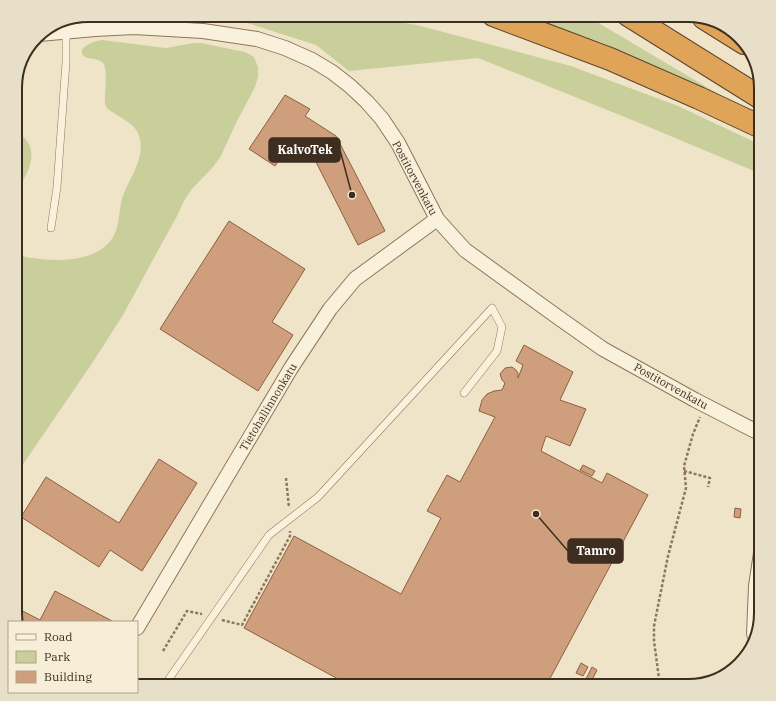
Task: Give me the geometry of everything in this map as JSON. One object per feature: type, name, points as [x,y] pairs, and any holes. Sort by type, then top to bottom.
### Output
[{"type":"highway","points":[[512,22],[610,59],[754,124]]},
{"type":"highway","points":[[639,22],[754,94]]},
{"type":"street","name":"Postitorvenkatu","points":[[53,32],[134,27],[203,31],[257,39],[285,48],[312,60],[332,72],[350,86],[382,119],[398,143],[437,219],[465,250],[603,349],[695,400],[754,430]]},
{"type":"street","name":"Tietohallinnonkatu","points":[[138,626],[292,368],[330,309],[356,279],[437,219]]},
{"type":"lane","points":[[51,228],[57,187],[66,62],[66,31]]},
{"type":"lane","points":[[169,679],[269,535],[318,497],[492,308],[502,327],[497,351],[464,392]]},
{"type":"path","points":[[659,679],[654,642],[654,626],[668,556],[686,488],[684,471],[690,443],[701,415]]},
{"type":"path","points":[[684,471],[710,478],[708,487]]},
{"type":"green space","points":[[244,22],[399,22],[417,25],[571,66],[678,106],[754,142],[754,171],[478,58],[349,71],[316,45]]},
{"type":"green space","points":[[543,22],[597,22],[732,102],[603,43]]},
{"type":"green space","points":[[102,40],[166,48],[201,43],[245,52],[254,57],[258,67],[258,77],[255,87],[221,156],[185,199],[123,315],[91,365],[22,466],[22,256],[31,258],[65,260],[88,256],[106,245],[116,232],[122,198],[140,156],[140,141],[136,129],[107,108],[105,104],[106,75],[104,65],[100,61],[86,58],[82,54],[82,49],[93,42]]},
{"type":"green space","points":[[22,136],[29,144],[31,151],[31,160],[22,181]]},
{"type":"building","points":[[285,95],[310,109],[305,116],[336,136],[385,231],[358,245],[314,158],[290,143],[275,166],[249,149]]},
{"type":"building","points":[[229,221],[305,269],[272,322],[293,335],[258,391],[160,329]]},
{"type":"building","points":[[524,345],[573,372],[560,400],[586,409],[570,446],[546,436],[541,451],[602,483],[607,473],[648,495],[550,679],[338,679],[244,628],[294,536],[401,594],[441,518],[427,511],[447,475],[460,482],[495,417],[479,411],[482,400],[487,394],[502,390],[505,383],[500,374],[505,368],[512,367],[516,370],[518,373],[518,378],[523,365],[516,361]]},
{"type":"building","points":[[159,459],[197,483],[142,571],[110,550],[99,567],[22,518],[22,515],[46,477],[119,523]]},
{"type":"building","points":[[583,465],[595,471],[592,476],[580,470]]},
{"type":"building","points":[[735,508],[741,509],[740,518],[734,517]]},
{"type":"building","points":[[55,591],[112,621],[22,621],[22,611],[40,620]]},
{"type":"building","points":[[581,663],[588,667],[583,676],[576,673]]},
{"type":"building","points":[[592,667],[597,670],[592,679],[586,679]]},
{"type":"place","name":"KalvoTek","points":[[352,195]]},
{"type":"place","name":"Tamro","points":[[536,514]]}]
